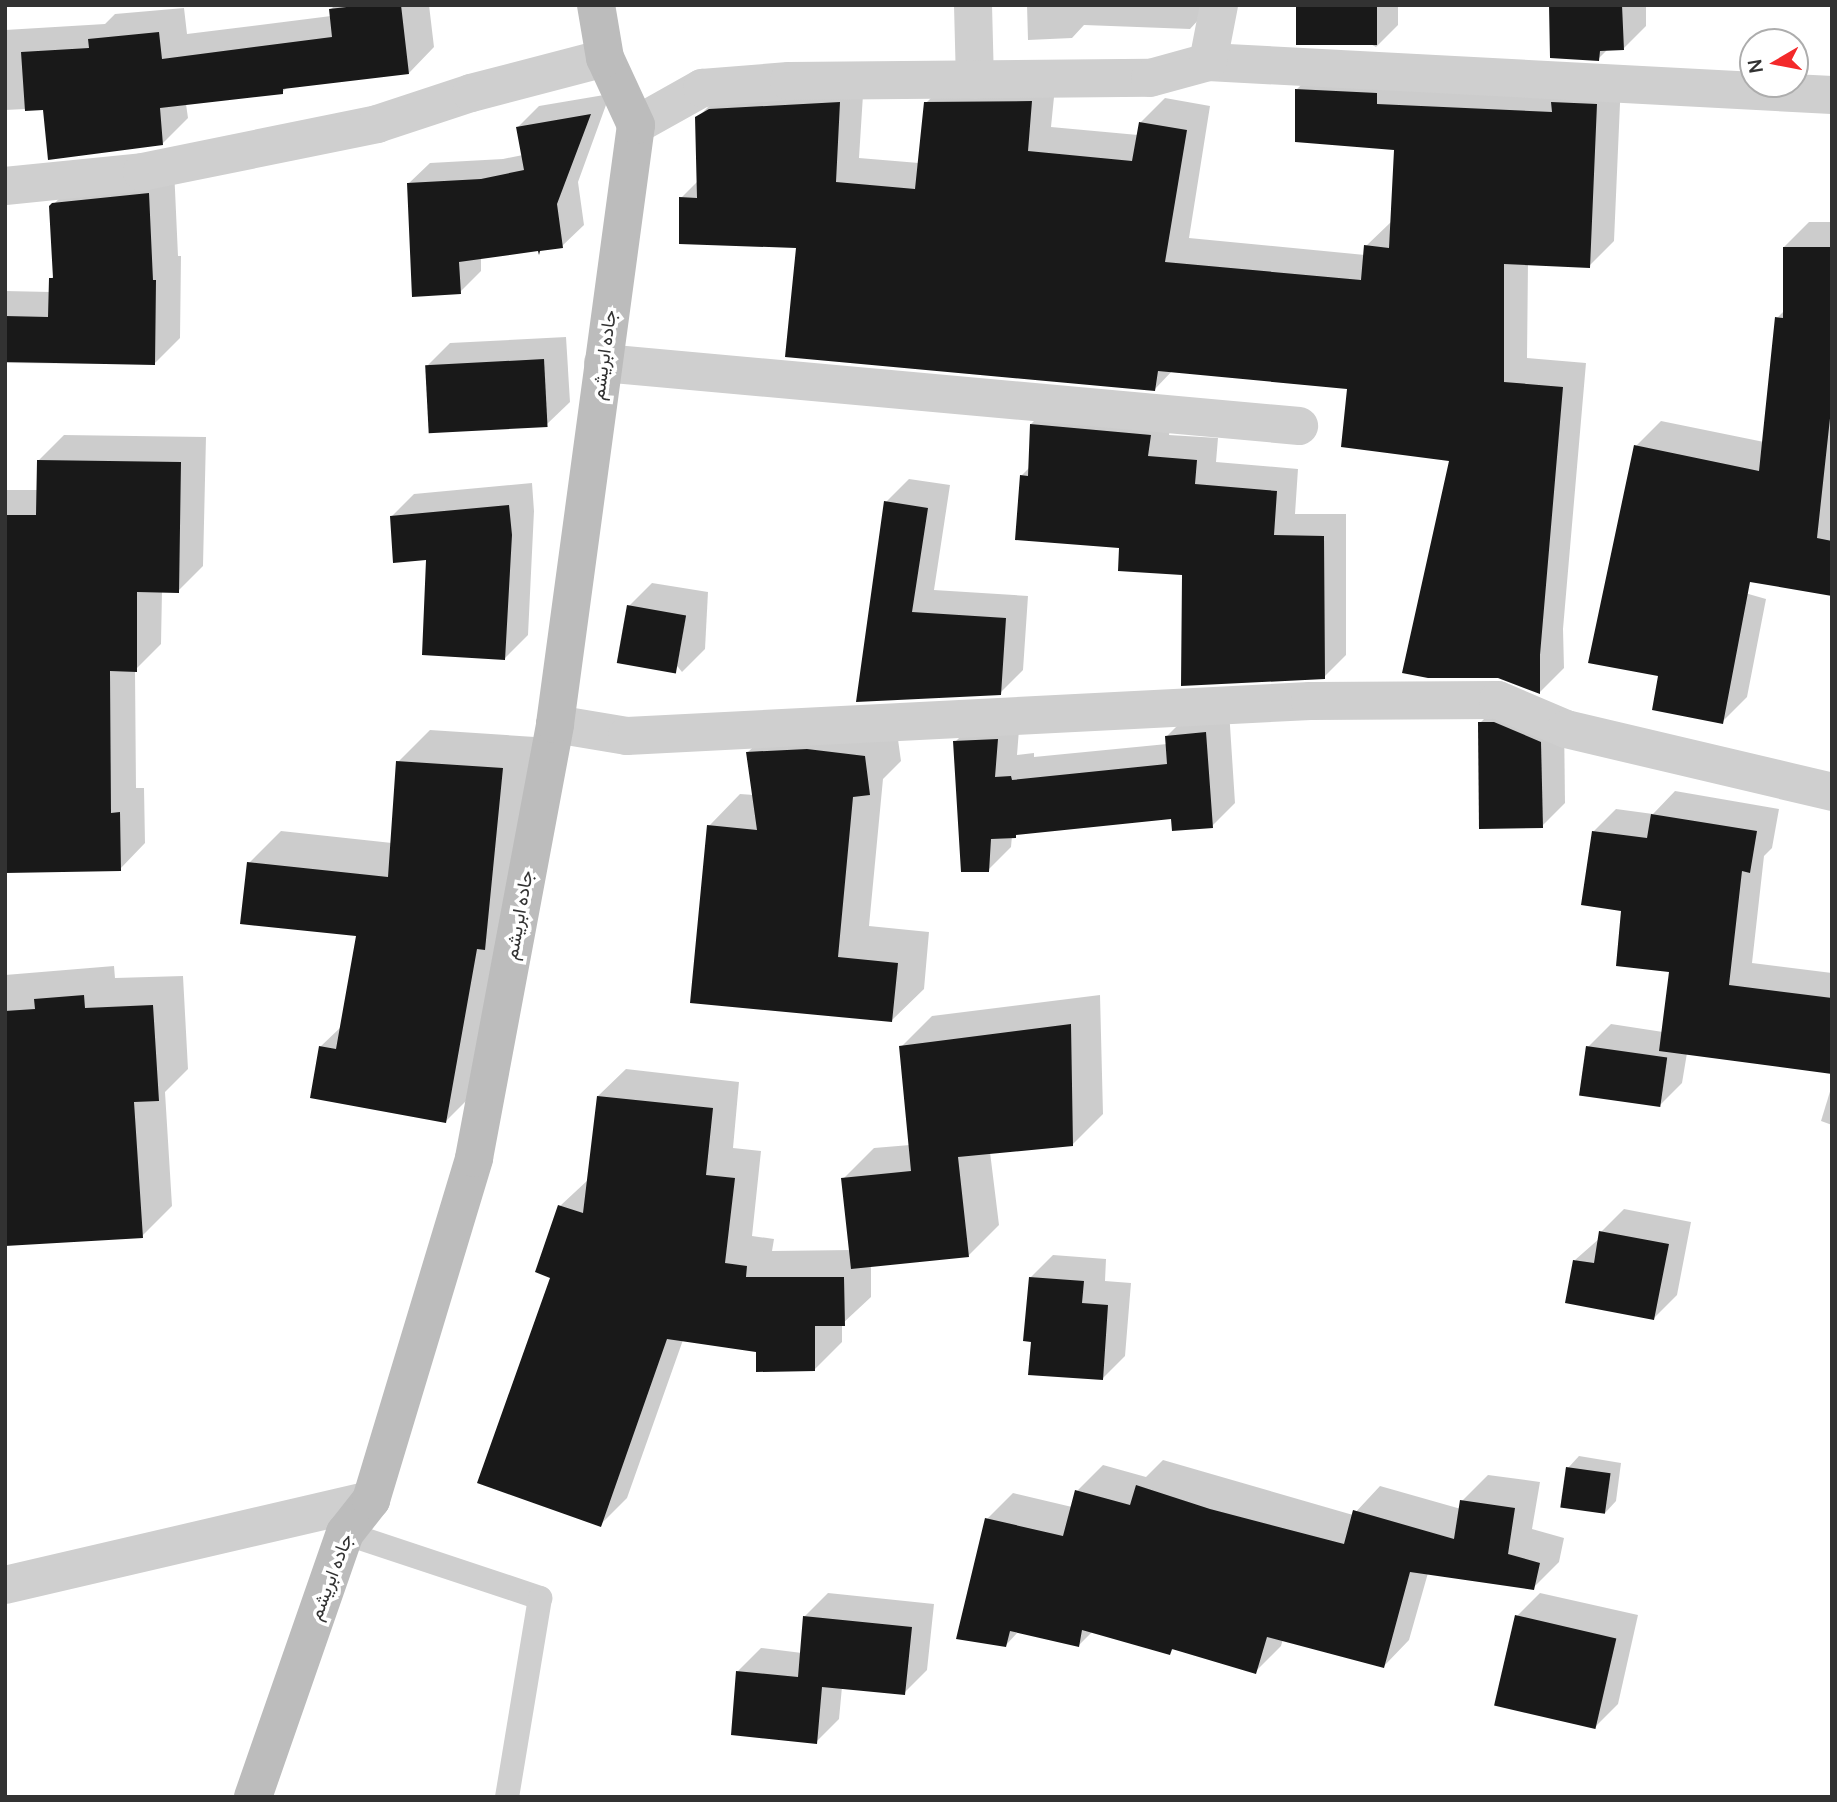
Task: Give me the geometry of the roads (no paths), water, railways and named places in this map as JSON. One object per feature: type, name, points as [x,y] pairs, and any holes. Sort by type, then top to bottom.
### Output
[{"type":"main road","points":[[596,5],[605,58],[636,125]]},
{"type":"main road","name":"جاده ابریشم","points":[[253,1797],[345,1533],[371,1500],[474,1158],[555,724],[636,125]]},
{"type":"street","points":[[973,5],[975,80]]},
{"type":"street","points":[[1208,62],[1219,5]]},
{"type":"street","points":[[5,186],[142,172],[364,127],[471,93],[605,58]]},
{"type":"street","points":[[636,125],[702,88],[789,81],[1150,78],[1208,62],[1832,95]]},
{"type":"street","points":[[603,363],[1299,426]]},
{"type":"street","points":[[555,724],[627,736],[1310,701],[1498,700],[1566,729],[1832,792]]},
{"type":"street","points":[[5,1585],[371,1500]]},
{"type":"lane","points":[[345,1533],[540,1598],[507,1797]]}]
